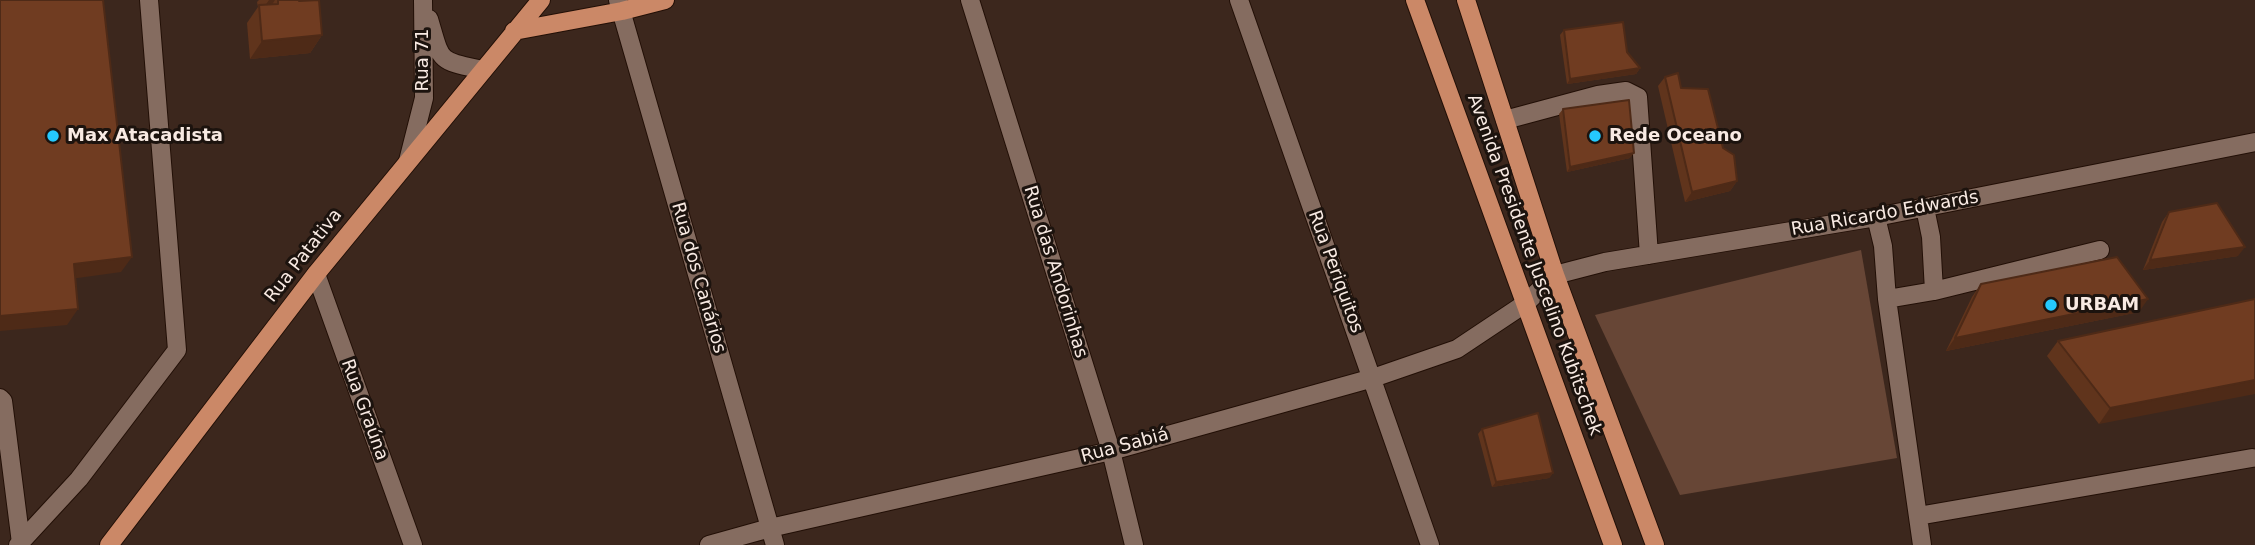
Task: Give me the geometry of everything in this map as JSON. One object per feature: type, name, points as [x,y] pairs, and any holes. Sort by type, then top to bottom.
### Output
[{"type":"main road","name":"Rua Patativa","points":[[114,542],[316,274],[541,0]]},
{"type":"main road","points":[[514,32],[620,5],[665,0]]},
{"type":"main road","name":"Avenida Presidente Juscelino Kubitschek","points":[[1415,0],[1613,545]]},
{"type":"main road","name":"Avenida Presidente Juscelino Kubitschek","points":[[1466,0],[1555,275],[1655,545]]},
{"type":"street","points":[[20,544],[79,479],[177,350],[149,0]]},
{"type":"street","points":[[423,0],[440,55],[451,63],[483,69]]},
{"type":"street","name":"Rua 71","points":[[408,161],[424,98],[423,0]]},
{"type":"street","name":"Rua das Andorinhas","points":[[970,0],[1111,451],[1134,545]]},
{"type":"street","name":"Rua Periquitos","points":[[1239,0],[1430,545]]},
{"type":"street","name":"Rua dos Canários","points":[[620,5],[772,536]]},
{"type":"street","points":[[1505,120],[1598,95],[1626,91],[1638,97],[1649,255]]},
{"type":"street","name":"Rua Ricardo Edwards","points":[[1526,303],[1555,275],[1605,262],[1876,218],[2255,142]]},
{"type":"street","points":[[1924,208],[1931,237],[1934,290]]},
{"type":"street","points":[[1876,218],[1883,246],[1887,299],[1922,545]]},
{"type":"street","points":[[1887,299],[2100,250]]},
{"type":"street","name":"Rua Graúna","points":[[316,274],[413,545]]},
{"type":"street","name":"Rua Sabiá","points":[[709,545],[772,536],[1111,451],[1373,378],[1457,349],[1526,303]]},
{"type":"street","points":[[0,398],[3,401],[20,544]]},
{"type":"street","points":[[1918,516],[2252,458]]},
{"type":"shaded area","points":[[1861,250],[1897,458],[1680,495],[1595,315]]},
{"type":"building","name":"Max Atacadista","points":[[0,0],[103,0],[132,257],[74,264],[78,309],[0,316]]},
{"type":"building","points":[[278,0],[319,0],[322,35],[262,41],[259,5],[278,4]]},
{"type":"building","points":[[1623,22],[1627,52],[1640,68],[1570,79],[1564,30]]},
{"type":"building","points":[[1678,73],[1681,88],[1708,89],[1723,148],[1734,155],[1737,181],[1692,192],[1665,77]]},
{"type":"building","name":"Rede Oceano","points":[[1629,100],[1634,153],[1570,167],[1563,109]]},
{"type":"building","name":"URBAM","points":[[2217,203],[2245,247],[2150,260],[2169,212]]},
{"type":"building","name":"URBAM","points":[[2117,257],[2148,299],[1955,338],[1981,284]]},
{"type":"building","points":[[2255,299],[2255,380],[2110,408],[2058,341]]},
{"type":"building","points":[[1538,413],[1553,473],[1496,482],[1482,429]]},
{"type":"place","name":"Max Atacadista","points":[[53,136]]},
{"type":"place","name":"Rede Oceano","points":[[1595,136]]},
{"type":"place","name":"URBAM","points":[[2051,305]]}]
